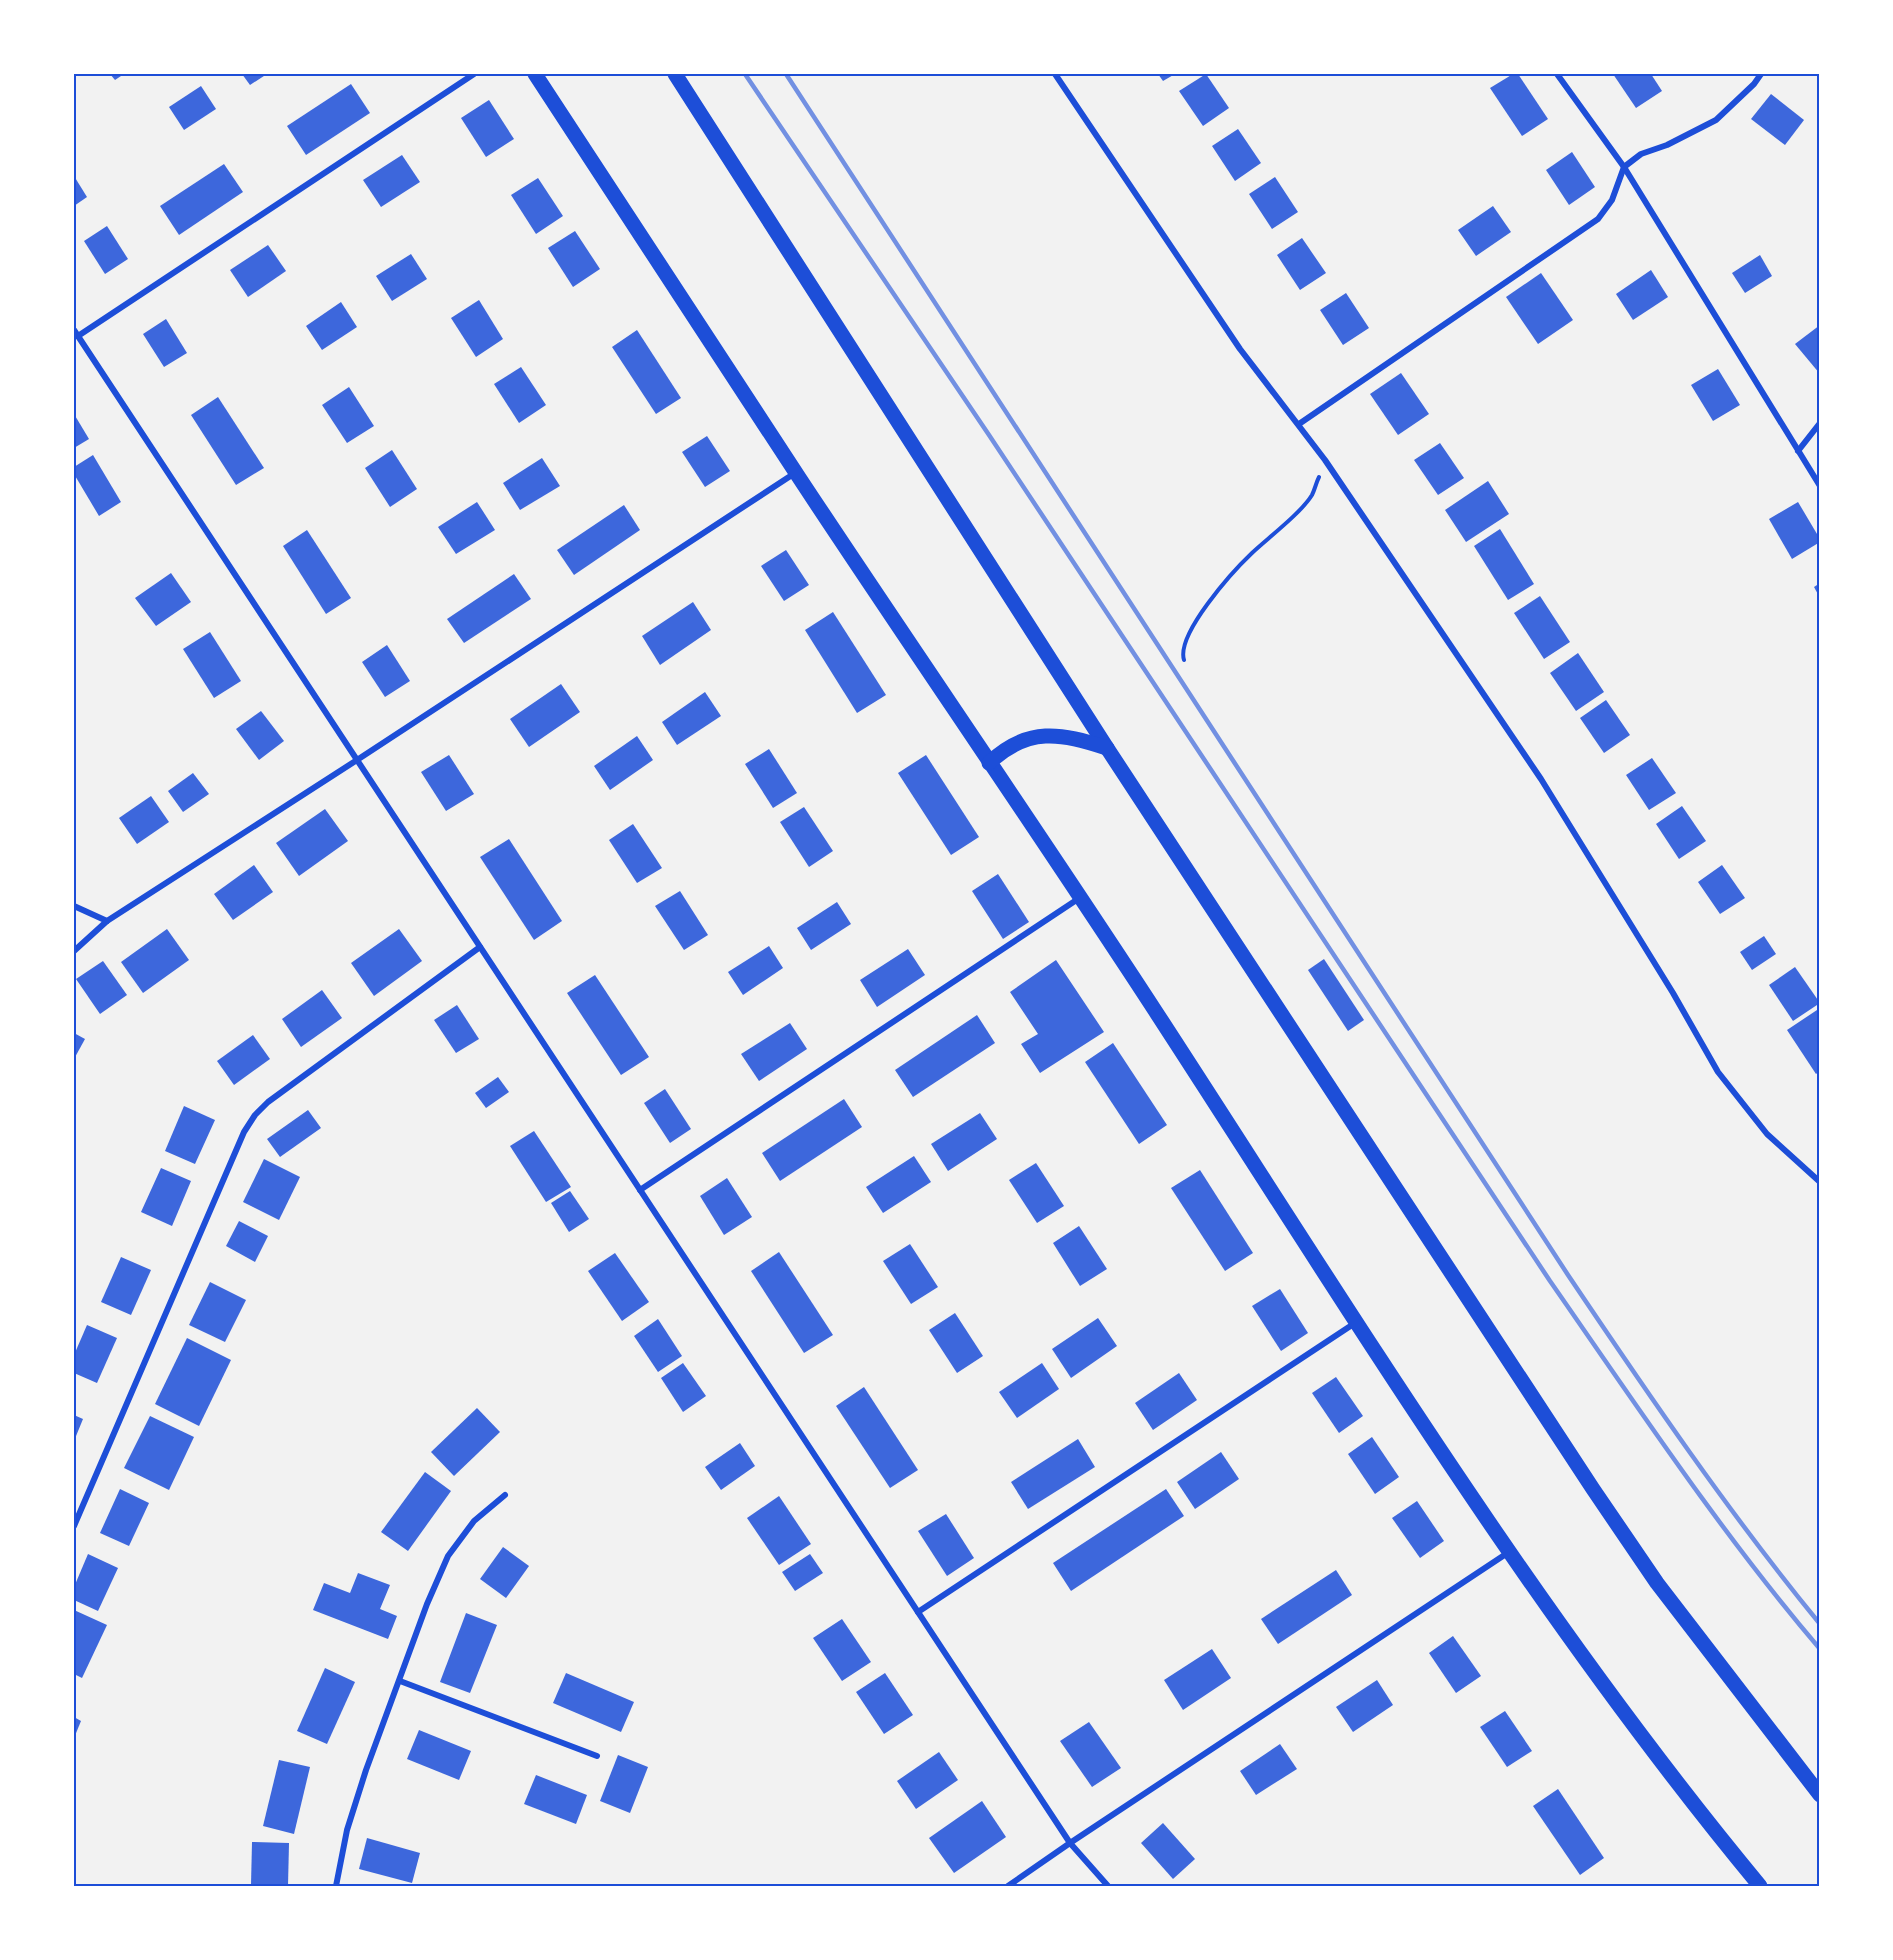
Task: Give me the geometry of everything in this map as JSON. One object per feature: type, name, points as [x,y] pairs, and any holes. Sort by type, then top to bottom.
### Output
[{"type":"main road","points":[[535,74],[796,473],[1081,897],[1226,1119],[1355,1323],[1510,1552],[1654,1753],[1760,1887]]},
{"type":"main road","points":[[675,74],[1107,748],[1606,1508],[1657,1583],[1820,1795]]},
{"type":"main road","points":[[989,763],[1004,749],[1019,741],[1047,735],[1078,738],[1107,748]]},
{"type":"street","points":[[78,336],[474,74]]},
{"type":"street","points":[[1055,74],[1240,349],[1325,460],[1560,808],[1673,993],[1718,1072],[1767,1134],[1820,1182]]},
{"type":"street","points":[[1557,74],[1624,167],[1820,486]]},
{"type":"street","points":[[1299,424],[1598,219],[1612,200],[1624,167],[1641,154],[1667,145],[1716,120],[1754,84],[1761,74]]},
{"type":"street","points":[[74,330],[1070,1843],[1108,1887]]},
{"type":"street","points":[[1798,451],[1820,423]]},
{"type":"street","points":[[74,951],[107,921],[796,473]]},
{"type":"street","points":[[640,1190],[1081,897]]},
{"type":"street","points":[[74,906],[107,921]]},
{"type":"street","points":[[74,1526],[249,1123],[268,1102],[480,947]]},
{"type":"street","points":[[918,1612],[1355,1323]]},
{"type":"street","points":[[336,1887],[347,1830],[366,1770],[427,1604],[448,1556],[474,1521],[505,1495]]},
{"type":"street","points":[[1008,1887],[1070,1843],[1510,1552]]},
{"type":"street","points":[[400,1681],[597,1756]]},
{"type":"path","points":[[1184,660],[1183,653],[1187,639],[1205,607],[1238,567],[1312,495],[1325,460]]},
{"type":"building","points":[[110,74],[124,74],[115,80]]},
{"type":"building","points":[[242,74],[267,74],[250,85]]},
{"type":"building","points":[[1158,74],[1175,74],[1163,81]]},
{"type":"building","points":[[1206,74],[1229,108],[1203,126],[1179,91]]},
{"type":"building","points":[[1513,74],[1518,74],[1548,119],[1522,136],[1490,88]]},
{"type":"building","points":[[1613,74],[1651,74],[1662,91],[1636,108]]},
{"type":"building","points":[[351,84],[370,113],[306,155],[287,126]]},
{"type":"building","points":[[201,86],[216,109],[184,130],[169,107]]},
{"type":"building","points":[[1771,94],[1804,120],[1785,145],[1751,119]]},
{"type":"building","points":[[489,100],[514,139],[486,157],[461,118]]},
{"type":"building","points":[[1238,129],[1261,163],[1235,181],[1212,146]]},
{"type":"building","points":[[1572,152],[1595,187],[1569,205],[1546,170]]},
{"type":"building","points":[[402,155],[420,182],[381,207],[363,180]]},
{"type":"building","points":[[224,164],[243,192],[179,235],[160,206]]},
{"type":"building","points":[[74,176],[87,197],[74,206]]},
{"type":"building","points":[[1275,177],[1298,212],[1272,229],[1249,194]]},
{"type":"building","points":[[538,178],[563,216],[536,234],[511,195]]},
{"type":"building","points":[[1493,206],[1511,232],[1476,256],[1458,230]]},
{"type":"building","points":[[107,226],[128,259],[105,274],[84,241]]},
{"type":"building","points":[[575,231],[600,269],[573,287],[548,248]]},
{"type":"building","points":[[1302,238],[1326,273],[1300,290],[1277,255]]},
{"type":"building","points":[[268,245],[286,271],[248,297],[230,270]]},
{"type":"building","points":[[411,254],[427,279],[392,301],[376,276]]},
{"type":"building","points":[[1760,255],[1772,276],[1745,293],[1732,273]]},
{"type":"building","points":[[1651,270],[1668,297],[1633,320],[1616,294]]},
{"type":"building","points":[[1541,273],[1573,320],[1538,344],[1506,297]]},
{"type":"building","points":[[1346,293],[1369,328],[1343,345],[1320,310]]},
{"type":"building","points":[[479,300],[503,339],[476,357],[451,318]]},
{"type":"building","points":[[341,302],[357,327],[322,350],[306,326]]},
{"type":"building","points":[[166,319],[187,353],[164,367],[143,334]]},
{"type":"building","points":[[1820,325],[1820,374],[1795,344]]},
{"type":"building","points":[[637,330],[681,398],[656,414],[612,347]]},
{"type":"building","points":[[521,367],[546,405],[519,423],[494,384]]},
{"type":"building","points":[[1718,369],[1740,405],[1713,421],[1691,385]]},
{"type":"building","points":[[1401,373],[1429,414],[1398,435],[1370,394]]},
{"type":"building","points":[[349,387],[374,426],[347,443],[322,405]]},
{"type":"building","points":[[218,397],[264,468],[236,485],[191,415]]},
{"type":"building","points":[[74,414],[89,439],[74,448]]},
{"type":"building","points":[[707,436],[730,471],[705,487],[682,452]]},
{"type":"building","points":[[1440,443],[1464,478],[1438,495],[1414,460]]},
{"type":"building","points":[[392,450],[417,489],[390,507],[365,468]]},
{"type":"building","points":[[93,455],[121,502],[99,516],[74,474],[74,467]]},
{"type":"building","points":[[542,458],[560,486],[520,510],[503,483]]},
{"type":"building","points":[[1488,481],[1509,514],[1466,542],[1445,510]]},
{"type":"building","points":[[477,502],[495,530],[456,554],[438,527]]},
{"type":"building","points":[[1798,502],[1820,542],[1792,559],[1769,519]]},
{"type":"building","points":[[624,505],[640,530],[574,575],[557,550]]},
{"type":"building","points":[[1500,529],[1534,584],[1508,600],[1474,546]]},
{"type":"building","points":[[307,530],[351,598],[326,614],[283,546]]},
{"type":"building","points":[[786,550],[809,585],[784,601],[761,566]]},
{"type":"building","points":[[171,573],[191,602],[156,626],[135,598]]},
{"type":"building","points":[[514,574],[531,599],[464,643],[447,619]]},
{"type":"building","points":[[1820,583],[1820,598],[1814,587]]},
{"type":"building","points":[[1540,596],[1570,642],[1544,659],[1514,613]]},
{"type":"building","points":[[693,602],[711,630],[660,665],[642,636]]},
{"type":"building","points":[[833,612],[886,695],[857,713],[805,630]]},
{"type":"building","points":[[210,632],[241,681],[214,698],[183,649]]},
{"type":"building","points":[[387,645],[410,681],[385,697],[362,662]]},
{"type":"building","points":[[1578,653],[1604,692],[1576,711],[1550,673]]},
{"type":"building","points":[[561,684],[580,712],[529,747],[510,719]]},
{"type":"building","points":[[705,692],[721,716],[677,745],[662,722]]},
{"type":"building","points":[[1606,700],[1630,735],[1604,753],[1580,718]]},
{"type":"building","points":[[261,711],[284,741],[259,760],[236,729]]},
{"type":"building","points":[[637,736],[653,760],[610,790],[594,766]]},
{"type":"building","points":[[769,749],[797,793],[773,808],[745,764]]},
{"type":"building","points":[[449,755],[474,794],[446,811],[421,772]]},
{"type":"building","points":[[926,755],[979,837],[951,855],[898,773]]},
{"type":"building","points":[[1652,758],[1676,793],[1649,810],[1626,775]]},
{"type":"building","points":[[193,773],[209,794],[183,812],[168,791]]},
{"type":"building","points":[[151,796],[169,822],[137,844],[119,818]]},
{"type":"building","points":[[1682,806],[1706,841],[1679,859],[1656,824]]},
{"type":"building","points":[[804,807],[833,851],[809,867],[780,822]]},
{"type":"building","points":[[325,809],[348,841],[299,876],[276,843]]},
{"type":"building","points":[[633,824],[662,868],[637,883],[609,840]]},
{"type":"building","points":[[509,839],[562,921],[534,940],[480,857]]},
{"type":"building","points":[[254,865],[273,892],[233,920],[214,894]]},
{"type":"building","points":[[1722,865],[1745,898],[1720,914],[1698,882]]},
{"type":"building","points":[[998,874],[1029,922],[1003,939],[972,891]]},
{"type":"building","points":[[680,891],[708,935],[684,950],[655,906]]},
{"type":"building","points":[[837,902],[851,924],[811,950],[797,928]]},
{"type":"building","points":[[167,929],[189,960],[143,993],[121,962]]},
{"type":"building","points":[[399,929],[422,961],[374,996],[351,963]]},
{"type":"building","points":[[1764,936],[1776,954],[1752,970],[1740,952]]},
{"type":"building","points":[[769,946],[783,968],[743,995],[728,972]]},
{"type":"building","points":[[908,949],[925,975],[877,1007],[860,980]]},
{"type":"building","points":[[1324,959],[1364,1020],[1348,1031],[1308,970]]},
{"type":"building","points":[[1056,960],[1104,1032],[1040,1073],[1021,1044],[1038,1034],[1010,992]]},
{"type":"building","points":[[103,961],[127,995],[100,1014],[76,979]]},
{"type":"building","points":[[1795,967],[1820,1003],[1793,1021],[1769,985]]},
{"type":"building","points":[[595,975],[649,1057],[621,1075],[567,993]]},
{"type":"building","points":[[322,990],[342,1018],[301,1047],[282,1019]]},
{"type":"building","points":[[457,1005],[479,1039],[456,1053],[434,1020]]},
{"type":"building","points":[[1820,1008],[1820,1071],[1816,1074],[1787,1030]]},
{"type":"building","points":[[977,1015],[995,1043],[913,1097],[895,1070]]},
{"type":"building","points":[[790,1023],[807,1049],[759,1081],[741,1054]]},
{"type":"building","points":[[74,1033],[85,1039],[74,1059]]},
{"type":"building","points":[[253,1035],[270,1059],[234,1085],[217,1061]]},
{"type":"building","points":[[1113,1043],[1167,1125],[1139,1144],[1085,1062]]},
{"type":"building","points":[[498,1077],[509,1092],[486,1108],[475,1093]]},
{"type":"building","points":[[665,1089],[691,1129],[670,1143],[644,1103]]},
{"type":"building","points":[[844,1099],[862,1127],[780,1181],[762,1153]]},
{"type":"building","points":[[184,1106],[215,1120],[195,1164],[165,1151]]},
{"type":"building","points":[[308,1110],[321,1128],[280,1157],[267,1139]]},
{"type":"building","points":[[980,1113],[997,1139],[948,1171],[931,1144]]},
{"type":"building","points":[[534,1131],[571,1187],[546,1202],[510,1146]]},
{"type":"building","points":[[914,1156],[931,1182],[883,1213],[866,1187]]},
{"type":"building","points":[[264,1159],[300,1177],[279,1220],[243,1202]]},
{"type":"building","points":[[1036,1163],[1064,1206],[1037,1223],[1009,1180]]},
{"type":"building","points":[[161,1168],[191,1181],[172,1226],[141,1212]]},
{"type":"building","points":[[1200,1170],[1253,1253],[1225,1271],[1171,1188]]},
{"type":"building","points":[[727,1178],[752,1217],[724,1235],[700,1196]]},
{"type":"building","points":[[570,1191],[589,1219],[569,1232],[551,1203]]},
{"type":"building","points":[[239,1221],[268,1236],[255,1262],[226,1246]]},
{"type":"building","points":[[1079,1226],[1107,1269],[1080,1286],[1053,1243]]},
{"type":"building","points":[[910,1244],[938,1287],[911,1304],[883,1261]]},
{"type":"building","points":[[779,1252],[833,1335],[804,1353],[751,1271]]},
{"type":"building","points":[[615,1253],[649,1302],[622,1321],[588,1271]]},
{"type":"building","points":[[121,1257],[151,1270],[131,1315],[101,1302]]},
{"type":"building","points":[[210,1282],[246,1300],[225,1342],[189,1325]]},
{"type":"building","points":[[1280,1289],[1308,1333],[1281,1351],[1252,1306]]},
{"type":"building","points":[[955,1313],[983,1356],[957,1373],[929,1330]]},
{"type":"building","points":[[1098,1318],[1117,1346],[1071,1378],[1052,1349]]},
{"type":"building","points":[[658,1319],[682,1356],[658,1372],[634,1336]]},
{"type":"building","points":[[87,1325],[117,1338],[97,1383],[74,1373],[74,1355]]},
{"type":"building","points":[[187,1338],[231,1360],[199,1426],[155,1404]]},
{"type":"building","points":[[683,1363],[706,1396],[683,1412],[661,1378]]},
{"type":"building","points":[[1042,1363],[1059,1389],[1017,1418],[999,1392]]},
{"type":"building","points":[[1179,1373],[1197,1400],[1153,1430],[1135,1403]]},
{"type":"building","points":[[1336,1377],[1363,1416],[1339,1433],[1312,1393]]},
{"type":"building","points":[[864,1387],[918,1470],[890,1488],[836,1406]]},
{"type":"building","points":[[477,1408],[500,1432],[454,1476],[431,1452]]},
{"type":"building","points":[[74,1415],[83,1419],[74,1441]]},
{"type":"building","points":[[150,1416],[194,1437],[169,1490],[124,1468]]},
{"type":"building","points":[[1372,1437],[1399,1477],[1375,1494],[1348,1454]]},
{"type":"building","points":[[1078,1439],[1095,1467],[1028,1509],[1011,1482]]},
{"type":"building","points":[[740,1443],[755,1466],[721,1490],[705,1467]]},
{"type":"building","points":[[1221,1452],[1239,1479],[1195,1509],[1177,1482]]},
{"type":"building","points":[[425,1472],[451,1491],[408,1551],[381,1532]]},
{"type":"building","points":[[120,1489],[149,1503],[129,1546],[100,1533]]},
{"type":"building","points":[[1166,1489],[1184,1516],[1071,1591],[1053,1563]]},
{"type":"building","points":[[779,1496],[811,1544],[779,1565],[747,1518]]},
{"type":"building","points":[[1417,1501],[1444,1541],[1420,1558],[1392,1518]]},
{"type":"building","points":[[946,1514],[974,1558],[947,1576],[918,1531]]},
{"type":"building","points":[[503,1547],[529,1566],[506,1598],[480,1579]]},
{"type":"building","points":[[88,1554],[118,1568],[98,1611],[74,1600],[74,1587]]},
{"type":"building","points":[[810,1554],[823,1573],[795,1591],[782,1572]]},
{"type":"building","points":[[1336,1570],[1352,1595],[1278,1644],[1261,1619]]},
{"type":"building","points":[[358,1573],[390,1585],[380,1609],[397,1616],[388,1639],[313,1610],[324,1583],[350,1593]]},
{"type":"building","points":[[74,1610],[107,1625],[82,1678],[74,1674]]},
{"type":"building","points":[[466,1613],[497,1625],[470,1693],[440,1682]]},
{"type":"building","points":[[842,1619],[871,1662],[842,1681],[813,1638]]},
{"type":"building","points":[[1453,1636],[1481,1676],[1456,1693],[1429,1653]]},
{"type":"building","points":[[1212,1649],[1231,1678],[1183,1710],[1164,1680]]},
{"type":"building","points":[[325,1668],[355,1682],[327,1744],[297,1731]]},
{"type":"building","points":[[566,1673],[634,1702],[621,1732],[553,1703]]},
{"type":"building","points":[[885,1673],[913,1715],[884,1734],[856,1692]]},
{"type":"building","points":[[1377,1680],[1393,1705],[1353,1732],[1336,1707]]},
{"type":"building","points":[[1505,1711],[1532,1751],[1507,1767],[1480,1727]]},
{"type":"building","points":[[74,1717],[81,1721],[74,1738]]},
{"type":"building","points":[[1089,1722],[1121,1768],[1092,1787],[1060,1741]]},
{"type":"building","points":[[419,1730],[471,1751],[459,1780],[407,1759]]},
{"type":"building","points":[[1280,1744],[1297,1769],[1256,1795],[1240,1771]]},
{"type":"building","points":[[939,1752],[958,1780],[916,1809],[897,1781]]},
{"type":"building","points":[[618,1755],[648,1767],[630,1813],[600,1801]]},
{"type":"building","points":[[279,1760],[310,1767],[294,1834],[263,1826]]},
{"type":"building","points":[[536,1775],[587,1795],[576,1824],[524,1804]]},
{"type":"building","points":[[1558,1789],[1604,1858],[1580,1875],[1533,1806]]},
{"type":"building","points":[[982,1801],[1006,1837],[954,1873],[929,1838]]},
{"type":"building","points":[[1163,1823],[1195,1859],[1173,1879],[1141,1843]]},
{"type":"building","points":[[367,1838],[420,1853],[412,1883],[359,1869]]},
{"type":"building","points":[[252,1842],[289,1843],[288,1886],[251,1885]]},
{"type":"railway","points":[[745,74],[989,435],[1550,1281],[1714,1515],[1820,1649]]},
{"type":"railway","points":[[786,74],[1568,1275],[1721,1496],[1820,1624]]}]
